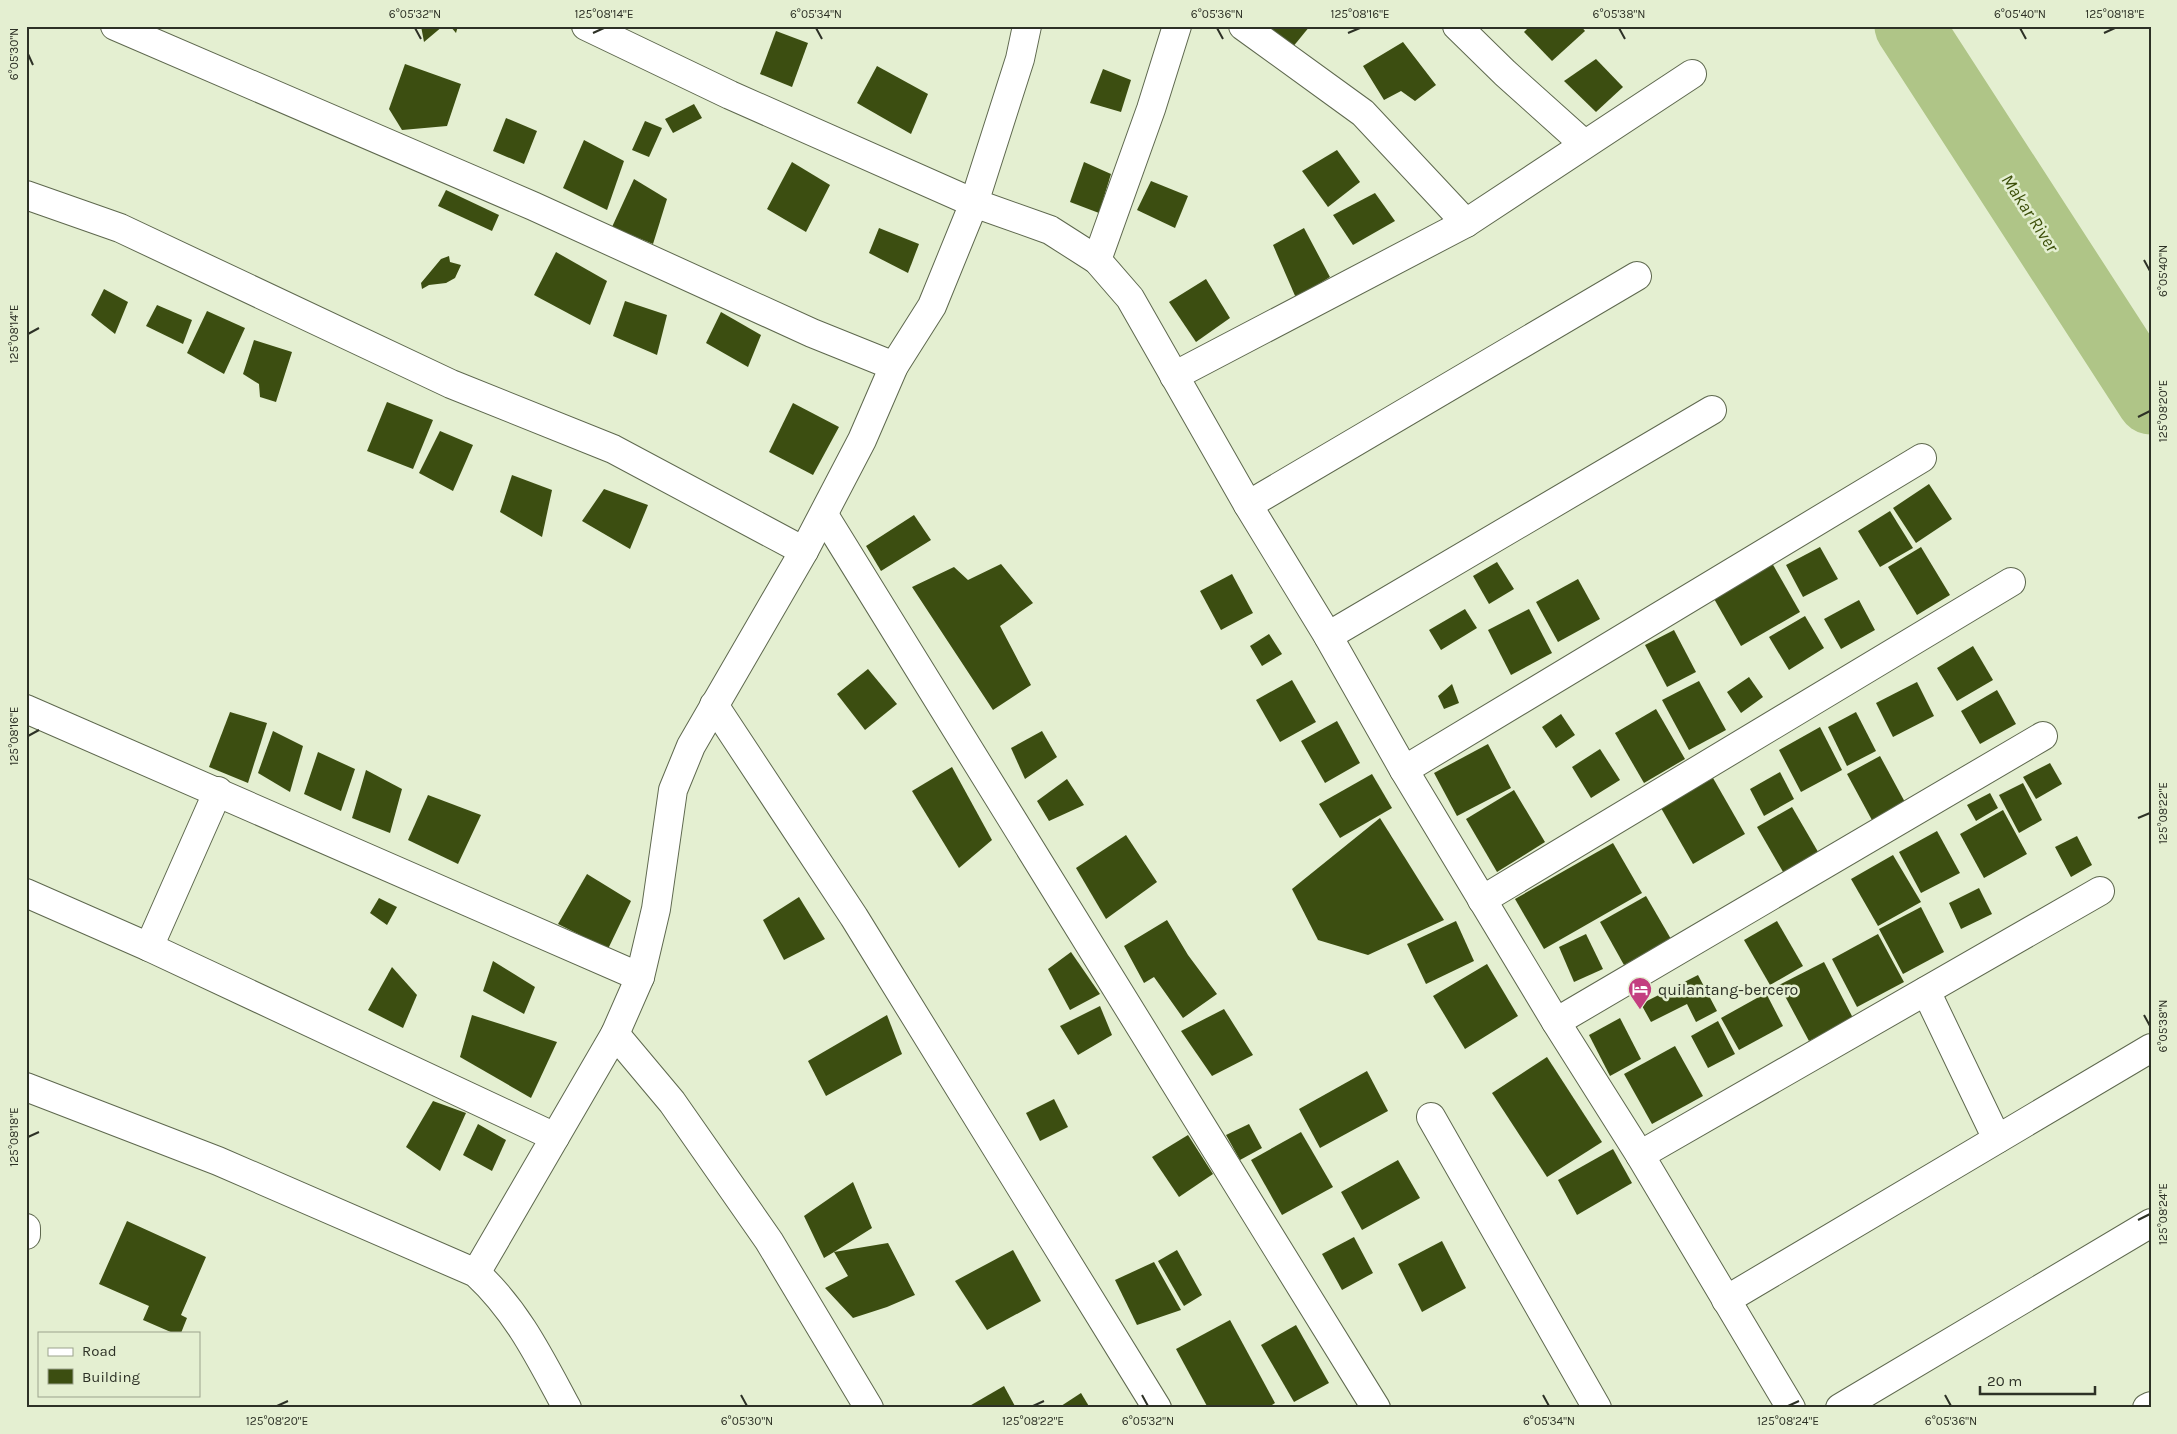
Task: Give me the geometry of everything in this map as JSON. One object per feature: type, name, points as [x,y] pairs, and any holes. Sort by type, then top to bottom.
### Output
[{"type":"street","points":[[115,26],[166,50],[533,206],[812,333],[894,366]]},
{"type":"street","points":[[586,26],[730,96],[974,203],[1050,230],[1097,260],[1130,298],[1248,505],[1328,636],[1404,770],[1556,1022],[1640,1155],[1791,1408]]},
{"type":"street","points":[[476,1273],[614,1034],[640,977],[656,909],[673,790],[691,746],[824,515],[862,440],[894,366],[932,306],[974,203],[1020,59],[1028,26]]},
{"type":"street","points":[[1097,260],[1151,109],[1177,26]]},
{"type":"street","points":[[1243,26],[1363,113],[1466,223]]},
{"type":"street","points":[[1457,26],[1505,73],[1584,144]]},
{"type":"street","points":[[1174,376],[1466,223],[1692,74]]},
{"type":"street","points":[[26,195],[120,228],[451,384],[613,449],[804,551]]},
{"type":"street","points":[[1248,505],[1637,276]]},
{"type":"street","points":[[1328,636],[1712,410]]},
{"type":"street","points":[[1404,770],[1922,458]]},
{"type":"street","points":[[824,515],[1376,1408]]},
{"type":"street","points":[[1482,900],[2011,582]]},
{"type":"street","points":[[714,706],[854,917],[1157,1408]]},
{"type":"street","points":[[26,709],[218,791],[640,977]]},
{"type":"street","points":[[1556,1022],[2043,736]]},
{"type":"street","points":[[148,947],[218,791]]},
{"type":"street","points":[[1640,1155],[2100,891]]},
{"type":"street","points":[[26,893],[148,947],[555,1137]]},
{"type":"street","points":[[1926,991],[1997,1139]]},
{"type":"street","points":[[614,1034],[672,1102],[769,1241],[869,1408]]},
{"type":"street","points":[[1726,1300],[2151,1048]]},
{"type":"street","points":[[26,1087],[218,1161],[476,1273],[498,1293],[531,1341],[567,1408]]},
{"type":"street","points":[[1431,1117],[1597,1408]]},
{"type":"street","points":[[1840,1408],[2151,1223]]},
{"type":"street","points":[[26,1228],[26,1235]]},
{"type":"street","points":[[2147,1408],[2151,1406]]},
{"type":"building","points":[[421,26],[443,26],[424,42]]},
{"type":"building","points":[[450,26],[458,26],[456,33]]},
{"type":"building","points":[[1265,26],[1310,26],[1292,48]]},
{"type":"building","points":[[1530,26],[1581,26],[1585,31],[1552,61],[1524,32]]},
{"type":"building","points":[[776,31],[808,43],[792,87],[760,74]]},
{"type":"building","points":[[1403,42],[1436,85],[1415,101],[1401,91],[1384,100],[1363,66]]},
{"type":"building","points":[[1596,59],[1623,87],[1596,112],[1564,81]]},
{"type":"building","points":[[405,64],[461,84],[447,126],[402,130],[389,109]]},
{"type":"building","points":[[877,66],[928,94],[911,134],[857,103]]},
{"type":"building","points":[[1103,69],[1131,80],[1121,112],[1090,103]]},
{"type":"building","points":[[694,104],[702,118],[673,133],[665,119]]},
{"type":"building","points":[[506,118],[537,131],[524,164],[493,151]]},
{"type":"building","points":[[645,121],[662,128],[649,157],[632,150]]},
{"type":"building","points":[[584,140],[624,161],[607,210],[563,188]]},
{"type":"building","points":[[1337,150],[1360,182],[1328,207],[1302,171]]},
{"type":"building","points":[[792,162],[830,185],[806,232],[767,209]]},
{"type":"building","points":[[1084,162],[1111,174],[1099,213],[1070,202]]},
{"type":"building","points":[[634,179],[667,199],[653,244],[612,227]]},
{"type":"building","points":[[1151,181],[1188,196],[1175,228],[1137,210]]},
{"type":"building","points":[[446,190],[499,215],[492,231],[438,206]]},
{"type":"building","points":[[1375,193],[1395,221],[1353,245],[1333,215]]},
{"type":"building","points":[[879,228],[919,244],[908,273],[869,253]]},
{"type":"building","points":[[1304,228],[1330,277],[1296,298],[1273,245]]},
{"type":"building","points":[[556,252],[607,281],[590,325],[534,295]]},
{"type":"building","points":[[449,256],[450,262],[461,265],[455,278],[446,283],[429,285],[422,289],[421,283],[441,259]]},
{"type":"building","points":[[1206,279],[1230,318],[1196,342],[1169,302]]},
{"type":"building","points":[[104,289],[128,302],[115,334],[91,315]]},
{"type":"building","points":[[625,301],[667,315],[657,355],[613,336]]},
{"type":"building","points":[[157,305],[192,320],[183,344],[146,326]]},
{"type":"building","points":[[207,311],[245,328],[224,374],[187,353]]},
{"type":"building","points":[[721,312],[761,335],[748,367],[706,343]]},
{"type":"building","points":[[254,340],[292,352],[276,402],[260,397],[259,384],[243,374]]},
{"type":"building","points":[[387,402],[433,420],[413,469],[367,451]]},
{"type":"building","points":[[793,403],[839,427],[813,475],[769,452]]},
{"type":"building","points":[[440,431],[473,445],[453,491],[419,473]]},
{"type":"building","points":[[512,475],[552,490],[542,537],[500,512]]},
{"type":"building","points":[[1929,484],[1952,519],[1916,543],[1893,508]]},
{"type":"building","points":[[604,489],[648,505],[630,549],[582,521]]},
{"type":"building","points":[[1890,511],[1913,548],[1880,567],[1858,531]]},
{"type":"building","points":[[914,515],[931,540],[881,571],[866,546]]},
{"type":"building","points":[[1820,547],[1838,579],[1803,597],[1786,565]]},
{"type":"building","points":[[1921,547],[1950,595],[1917,615],[1888,567]]},
{"type":"building","points":[[1497,562],[1514,589],[1489,604],[1473,576]]},
{"type":"building","points":[[1772,563],[1800,612],[1741,646],[1713,597]]},
{"type":"building","points":[[1001,564],[1033,603],[1000,626],[1031,685],[993,710],[912,587],[954,567],[968,580]]},
{"type":"building","points":[[1232,574],[1253,613],[1221,630],[1200,591]]},
{"type":"building","points":[[1578,579],[1600,619],[1558,642],[1536,602]]},
{"type":"building","points":[[1859,600],[1875,630],[1841,649],[1824,619]]},
{"type":"building","points":[[1465,609],[1477,628],[1441,650],[1429,630]]},
{"type":"building","points":[[1529,609],[1552,653],[1511,675],[1488,630]]},
{"type":"building","points":[[1805,616],[1824,648],[1789,670],[1769,637]]},
{"type":"building","points":[[1674,630],[1696,672],[1667,687],[1645,645]]},
{"type":"building","points":[[1269,634],[1282,654],[1262,666],[1250,646]]},
{"type":"building","points":[[1973,646],[1993,680],[1957,701],[1937,668]]},
{"type":"building","points":[[868,669],[897,704],[865,730],[837,694]]},
{"type":"building","points":[[1749,677],[1763,697],[1741,713],[1727,692]]},
{"type":"building","points":[[1292,680],[1316,722],[1280,742],[1256,700]]},
{"type":"building","points":[[1699,681],[1726,730],[1689,750],[1662,700]]},
{"type":"building","points":[[1917,682],[1934,716],[1893,737],[1876,703]]},
{"type":"building","points":[[1452,684],[1459,703],[1444,709],[1438,696]]},
{"type":"building","points":[[1997,690],[2016,724],[1980,744],[1961,711]]},
{"type":"building","points":[[1656,709],[1685,759],[1644,783],[1615,733]]},
{"type":"building","points":[[230,712],[267,723],[248,783],[209,767]]},
{"type":"building","points":[[1856,712],[1876,751],[1847,766],[1828,727]]},
{"type":"building","points":[[1561,714],[1575,735],[1556,748],[1542,727]]},
{"type":"building","points":[[1337,721],[1360,763],[1325,783],[1301,741]]},
{"type":"building","points":[[1820,727],[1842,770],[1801,792],[1779,750]]},
{"type":"building","points":[[273,731],[303,746],[290,792],[258,773]]},
{"type":"building","points":[[1042,731],[1057,757],[1025,779],[1011,748]]},
{"type":"building","points":[[1488,744],[1511,788],[1457,816],[1434,773]]},
{"type":"building","points":[[1600,749],[1620,780],[1591,798],[1572,767]]},
{"type":"building","points":[[318,752],[355,769],[341,811],[304,794]]},
{"type":"building","points":[[1880,756],[1906,804],[1873,822],[1847,774]]},
{"type":"building","points":[[2050,763],[2062,784],[2036,799],[2023,777]]},
{"type":"building","points":[[952,767],[992,840],[959,868],[912,791]]},
{"type":"building","points":[[366,770],[402,789],[390,833],[352,818]]},
{"type":"building","points":[[1780,772],[1794,799],[1764,816],[1750,789]]},
{"type":"building","points":[[1372,774],[1392,808],[1340,838],[1319,804]]},
{"type":"building","points":[[1713,778],[1745,834],[1693,864],[1661,808]]},
{"type":"building","points":[[1067,779],[1084,805],[1049,821],[1037,801]]},
{"type":"building","points":[[2023,783],[2042,820],[2019,833],[1999,795]]},
{"type":"building","points":[[1514,790],[1545,842],[1497,872],[1466,819]]},
{"type":"building","points":[[1990,793],[1998,808],[1976,821],[1967,805]]},
{"type":"building","points":[[428,795],[481,815],[458,864],[408,840]]},
{"type":"building","points":[[1792,807],[1821,857],[1786,877],[1757,827]]},
{"type":"building","points":[[2003,810],[2027,854],[1984,878],[1960,834]]},
{"type":"building","points":[[1380,818],[1444,920],[1368,955],[1318,940],[1292,889]]},
{"type":"building","points":[[1937,831],[1960,873],[1921,893],[1899,852]]},
{"type":"building","points":[[1126,835],[1157,882],[1106,919],[1076,868]]},
{"type":"building","points":[[2077,836],[2092,865],[2071,877],[2055,847]]},
{"type":"building","points":[[1613,843],[1642,893],[1544,949],[1515,899]]},
{"type":"building","points":[[1893,855],[1921,902],[1878,926],[1851,879]]},
{"type":"building","points":[[587,874],[631,901],[608,949],[558,924]]},
{"type":"building","points":[[1979,888],[1992,914],[1961,929],[1949,903]]},
{"type":"building","points":[[1646,896],[1671,939],[1624,965],[1600,922]]},
{"type":"building","points":[[799,897],[825,939],[784,960],[763,920]]},
{"type":"building","points":[[379,898],[397,907],[387,925],[370,913]]},
{"type":"building","points":[[1921,907],[1944,952],[1903,974],[1879,929]]},
{"type":"building","points":[[1167,920],[1188,955],[1217,994],[1183,1018],[1154,977],[1144,983],[1124,946]]},
{"type":"building","points":[[1456,921],[1474,961],[1426,984],[1407,944]]},
{"type":"building","points":[[1777,921],[1803,966],[1770,985],[1744,940]]},
{"type":"building","points":[[1586,934],[1603,969],[1574,982],[1559,947]]},
{"type":"building","points":[[1878,934],[1904,982],[1857,1007],[1832,959]]},
{"type":"building","points":[[1071,952],[1100,994],[1070,1010],[1048,969]]},
{"type":"building","points":[[493,961],[535,987],[524,1014],[483,991]]},
{"type":"building","points":[[1824,962],[1853,1018],[1809,1041],[1779,985]]},
{"type":"building","points":[[1487,964],[1518,1016],[1465,1049],[1433,996]]},
{"type":"building","points":[[392,967],[417,995],[403,1028],[368,1010]]},
{"type":"building","points":[[1698,975],[1717,1011],[1696,1022],[1687,1004],[1651,1022],[1641,1004]]},
{"type":"building","points":[[1766,993],[1783,1026],[1739,1050],[1721,1018]]},
{"type":"building","points":[[1100,1006],[1112,1035],[1078,1055],[1060,1026]]},
{"type":"building","points":[[1224,1009],[1253,1055],[1212,1076],[1181,1031]]},
{"type":"building","points":[[472,1015],[557,1042],[531,1098],[460,1057]]},
{"type":"building","points":[[887,1015],[902,1054],[826,1096],[808,1061]]},
{"type":"building","points":[[1620,1018],[1641,1059],[1610,1076],[1589,1035]]},
{"type":"building","points":[[1718,1021],[1735,1054],[1708,1068],[1691,1036]]},
{"type":"building","points":[[1675,1046],[1703,1096],[1652,1124],[1624,1074]]},
{"type":"building","points":[[1547,1057],[1602,1142],[1547,1177],[1492,1093]]},
{"type":"building","points":[[1367,1071],[1388,1111],[1320,1148],[1299,1109]]},
{"type":"building","points":[[1054,1099],[1068,1127],[1040,1141],[1026,1113]]},
{"type":"building","points":[[433,1101],[466,1113],[440,1171],[406,1147]]},
{"type":"building","points":[[478,1124],[506,1140],[492,1171],[463,1155]]},
{"type":"building","points":[[1249,1124],[1262,1148],[1240,1160],[1226,1135]]},
{"type":"building","points":[[1301,1132],[1333,1187],[1282,1215],[1251,1160]]},
{"type":"building","points":[[1188,1135],[1213,1174],[1179,1197],[1152,1157]]},
{"type":"building","points":[[1613,1149],[1632,1183],[1577,1215],[1558,1180]]},
{"type":"building","points":[[1398,1160],[1420,1198],[1362,1230],[1341,1192]]},
{"type":"building","points":[[853,1182],[872,1228],[824,1258],[804,1216]]},
{"type":"building","points":[[127,1221],[206,1257],[181,1315],[187,1318],[181,1332],[171,1332],[143,1320],[149,1306],[99,1284]]},
{"type":"building","points":[[1354,1237],[1373,1273],[1342,1290],[1322,1254]]},
{"type":"building","points":[[1442,1241],[1466,1288],[1422,1312],[1398,1264]]},
{"type":"building","points":[[888,1243],[915,1295],[887,1307],[853,1318],[825,1288],[848,1276],[834,1252]]},
{"type":"building","points":[[1013,1250],[1041,1301],[987,1330],[955,1281]]},
{"type":"building","points":[[1177,1250],[1202,1295],[1184,1306],[1158,1261]]},
{"type":"building","points":[[1154,1262],[1181,1310],[1137,1325],[1115,1280]]},
{"type":"building","points":[[1230,1320],[1275,1403],[1267,1408],[1208,1408],[1176,1349]]},
{"type":"building","points":[[1296,1325],[1329,1383],[1294,1402],[1261,1345]]},
{"type":"building","points":[[1004,1386],[1016,1408],[966,1408]]},
{"type":"building","points":[[1081,1393],[1090,1408],[1058,1408]]},
{"type":"waterway","name":"Makar River","points":[[1909,26],[2151,400]]},
{"type":"place","name":"quilantang-bercero","points":[[1640,1010]]}]
